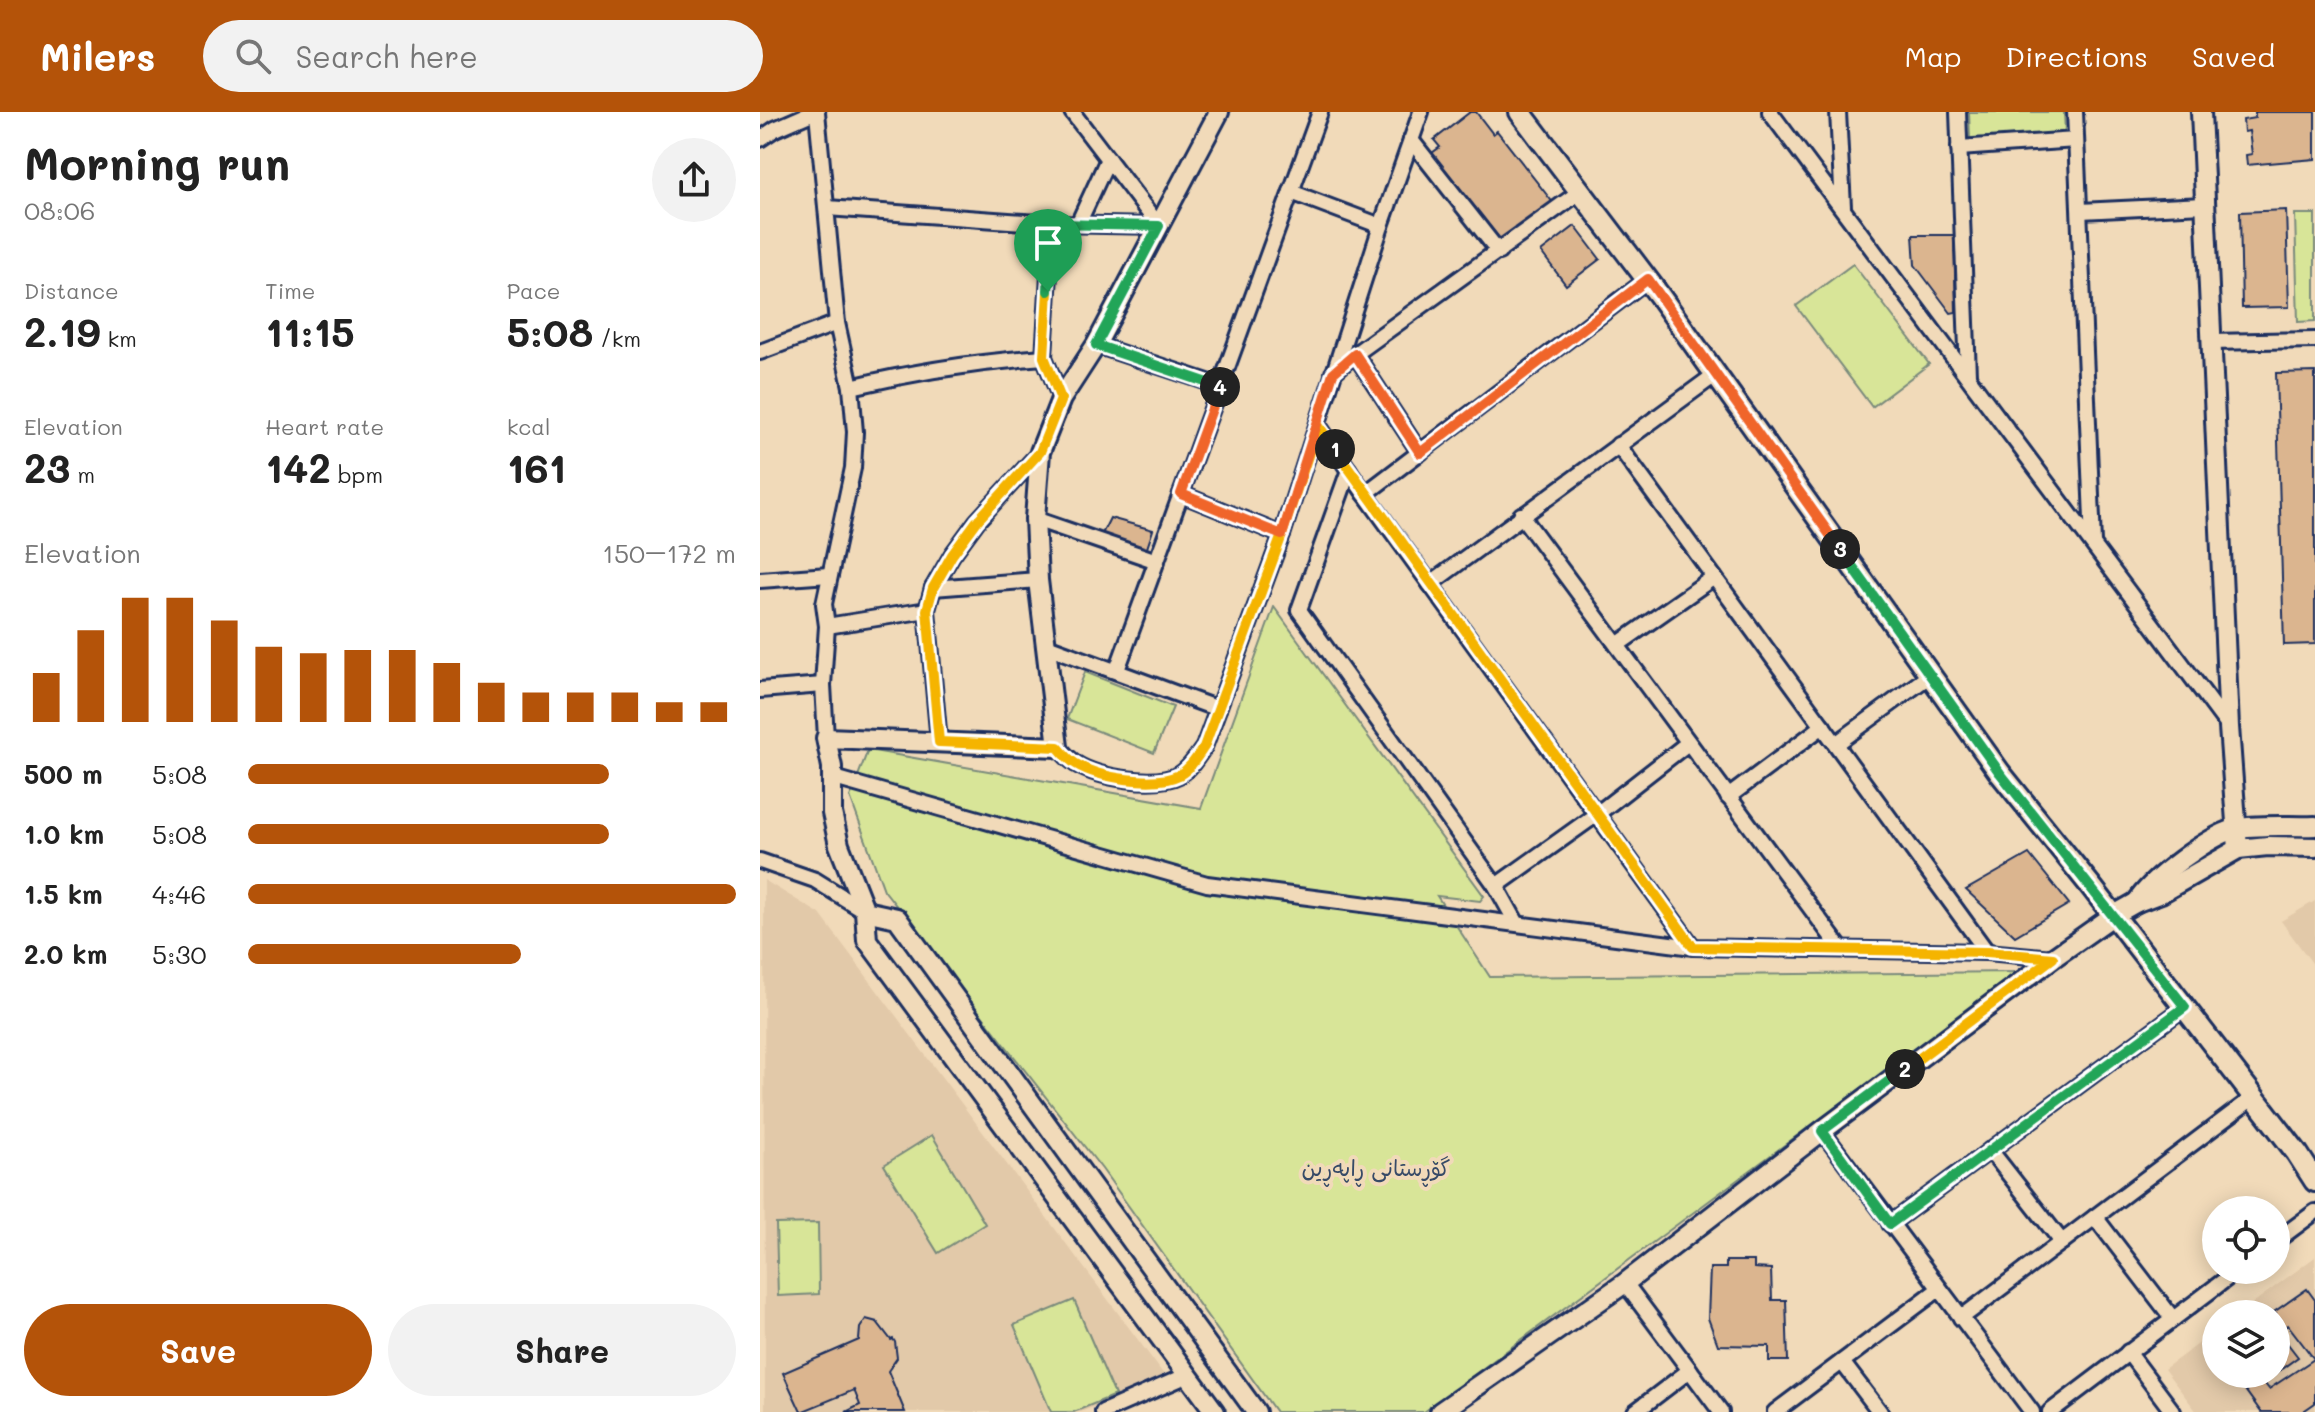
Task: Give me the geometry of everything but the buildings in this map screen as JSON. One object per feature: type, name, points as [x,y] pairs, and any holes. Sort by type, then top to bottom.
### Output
[{"type":"main road","points":[[1520,112],[1648,279],[2000,773],[2114,915],[2315,1181]]},
{"type":"street","points":[[760,139],[775,129],[816,112],[837,323],[851,387],[855,432],[845,515],[824,604],[827,626],[823,685],[826,738],[832,813],[839,845],[865,911],[867,940],[1215,1412]]},
{"type":"street","points":[[1072,112],[1159,226]]},
{"type":"street","points":[[1117,670],[1320,112]]},
{"type":"street","points":[[826,738],[1058,747],[1077,764],[1090,770],[1151,782],[1168,780],[1183,773],[1195,761],[1204,747],[1282,535],[1381,226],[1421,112]]},
{"type":"street","points":[[1770,112],[2229,727]]},
{"type":"street","points":[[1838,112],[1843,208]]},
{"type":"street","points":[[1958,112],[1968,376]]},
{"type":"street","points":[[2075,112],[2093,545]]},
{"type":"street","points":[[2201,112],[2229,727],[2238,849]]},
{"type":"street","points":[[1058,747],[1038,580],[1035,519],[1040,452],[1061,399],[1096,345],[1218,113]]},
{"type":"street","points":[[1411,140],[1499,252]]},
{"type":"street","points":[[1959,148],[2076,140]]},
{"type":"street","points":[[1078,224],[1108,159]]},
{"type":"street","points":[[1333,373],[1581,191]]},
{"type":"street","points":[[1291,192],[1381,226]]},
{"type":"street","points":[[2080,211],[2204,205]]},
{"type":"street","points":[[827,208],[1052,224],[1159,226]]},
{"type":"street","points":[[1052,224],[1044,357],[1061,399]]},
{"type":"street","points":[[1365,494],[1648,279]]},
{"type":"street","points":[[760,352],[837,323]]},
{"type":"street","points":[[2211,342],[2315,340]]},
{"type":"street","points":[[1096,345],[1220,386]]},
{"type":"street","points":[[1355,354],[1420,453]]},
{"type":"street","points":[[851,387],[921,370],[1044,357]]},
{"type":"street","points":[[1430,584],[1716,374]]},
{"type":"street","points":[[1318,425],[1693,947]]},
{"type":"street","points":[[1618,445],[1987,952]]},
{"type":"street","points":[[939,742],[927,610],[933,588],[977,521],[1040,452]]},
{"type":"street","points":[[1349,470],[1299,610],[1496,886],[1516,922]]},
{"type":"street","points":[[1181,494],[1282,535]]},
{"type":"street","points":[[1521,515],[1841,949]]},
{"type":"street","points":[[1035,519],[1157,561]]},
{"type":"street","points":[[760,580],[829,575]]},
{"type":"street","points":[[1617,645],[1714,577]]},
{"type":"street","points":[[933,588],[1038,580]]},
{"type":"street","points":[[827,626],[927,610]]},
{"type":"street","points":[[1044,645],[1218,709]]},
{"type":"street","points":[[1836,744],[1930,675]]},
{"type":"street","points":[[760,690],[823,685]]},
{"type":"street","points":[[1728,797],[1823,726]]},
{"type":"street","points":[[1496,886],[1597,814],[1688,743]]},
{"type":"street","points":[[831,777],[1207,884],[1693,947],[1987,952],[2053,958]]},
{"type":"street","points":[[2137,902],[2160,876],[2195,851],[2236,828],[2315,826]]},
{"type":"street","points":[[1440,1412],[1625,1283],[1822,1131],[2114,915],[2161,893],[2238,849],[2315,847]]},
{"type":"street","points":[[760,861],[815,880],[865,911],[897,918],[1250,1410]]},
{"type":"street","points":[[1890,1224],[2185,1007]]},
{"type":"street","points":[[1961,1318],[2254,1097]]},
{"type":"street","points":[[1822,1131],[2032,1412]]},
{"type":"street","points":[[1990,1150],[2062,1242]]},
{"type":"street","points":[[2290,1231],[2315,1212]]},
{"type":"street","points":[[2095,1217],[2173,1319]]},
{"type":"street","points":[[1625,1283],[1721,1412]]},
{"type":"street","points":[[2050,1412],[2219,1284]]},
{"type":"street","points":[[1775,1412],[1939,1289]]},
{"type":"street","points":[[2128,1352],[2173,1412]]},
{"type":"street","points":[[1842,1362],[1880,1412]]},
{"type":"street","points":[[1635,1412],[1690,1370]]},
{"type":"street","points":[[1103,1412],[1188,1375]]},
{"type":"shaded area","points":[[764,880],[820,914],[1165,1376],[1081,1412],[765,1412]]},
{"type":"shaded area","points":[[2315,901],[2315,967],[2281,921]]},
{"type":"shaded area","points":[[2315,1257],[2315,1412],[2197,1412],[2164,1369],[2202,1341],[2202,1388],[2290,1388],[2290,1300],[2257,1300],[2279,1284],[2290,1284],[2290,1276]]},
{"type":"green space","points":[[1969,112],[2064,112],[2065,133],[1970,139]]},
{"type":"green space","points":[[2295,214],[2315,214],[2315,321],[2298,322]]},
{"type":"green space","points":[[1853,264],[1929,364],[1872,407],[1796,306]]},
{"type":"green space","name":"گۆڕستانی ڕاپەڕین","points":[[1274,607],[1484,896],[1480,901],[1437,896],[1490,977],[2018,972],[1424,1412],[1276,1412],[1102,1169],[884,890],[850,797],[868,750],[1201,808]]},
{"type":"green space","points":[[1085,672],[1173,707],[1154,753],[1067,719]]},
{"type":"green space","points":[[932,1135],[985,1224],[938,1253],[884,1165]]},
{"type":"green space","points":[[818,1223],[819,1294],[778,1296],[776,1224]]},
{"type":"green space","points":[[1074,1300],[1115,1395],[1074,1412],[1051,1412],[1014,1325]]},
{"type":"route","points":[[1048,291],[1044,357],[1061,399],[1040,452],[977,521],[952,555],[933,588],[927,610],[939,742],[1058,747],[1077,764],[1090,770],[1151,782],[1168,780],[1183,773],[1204,747],[1282,535],[1318,425],[1693,947],[1987,952],[2053,958],[1822,1131],[1890,1224],[2185,1007],[2000,773],[1648,279],[1420,453],[1355,354],[1333,373],[1282,535],[1181,494],[1220,386],[1096,345],[1159,226],[1052,224],[1048,291]]}]
